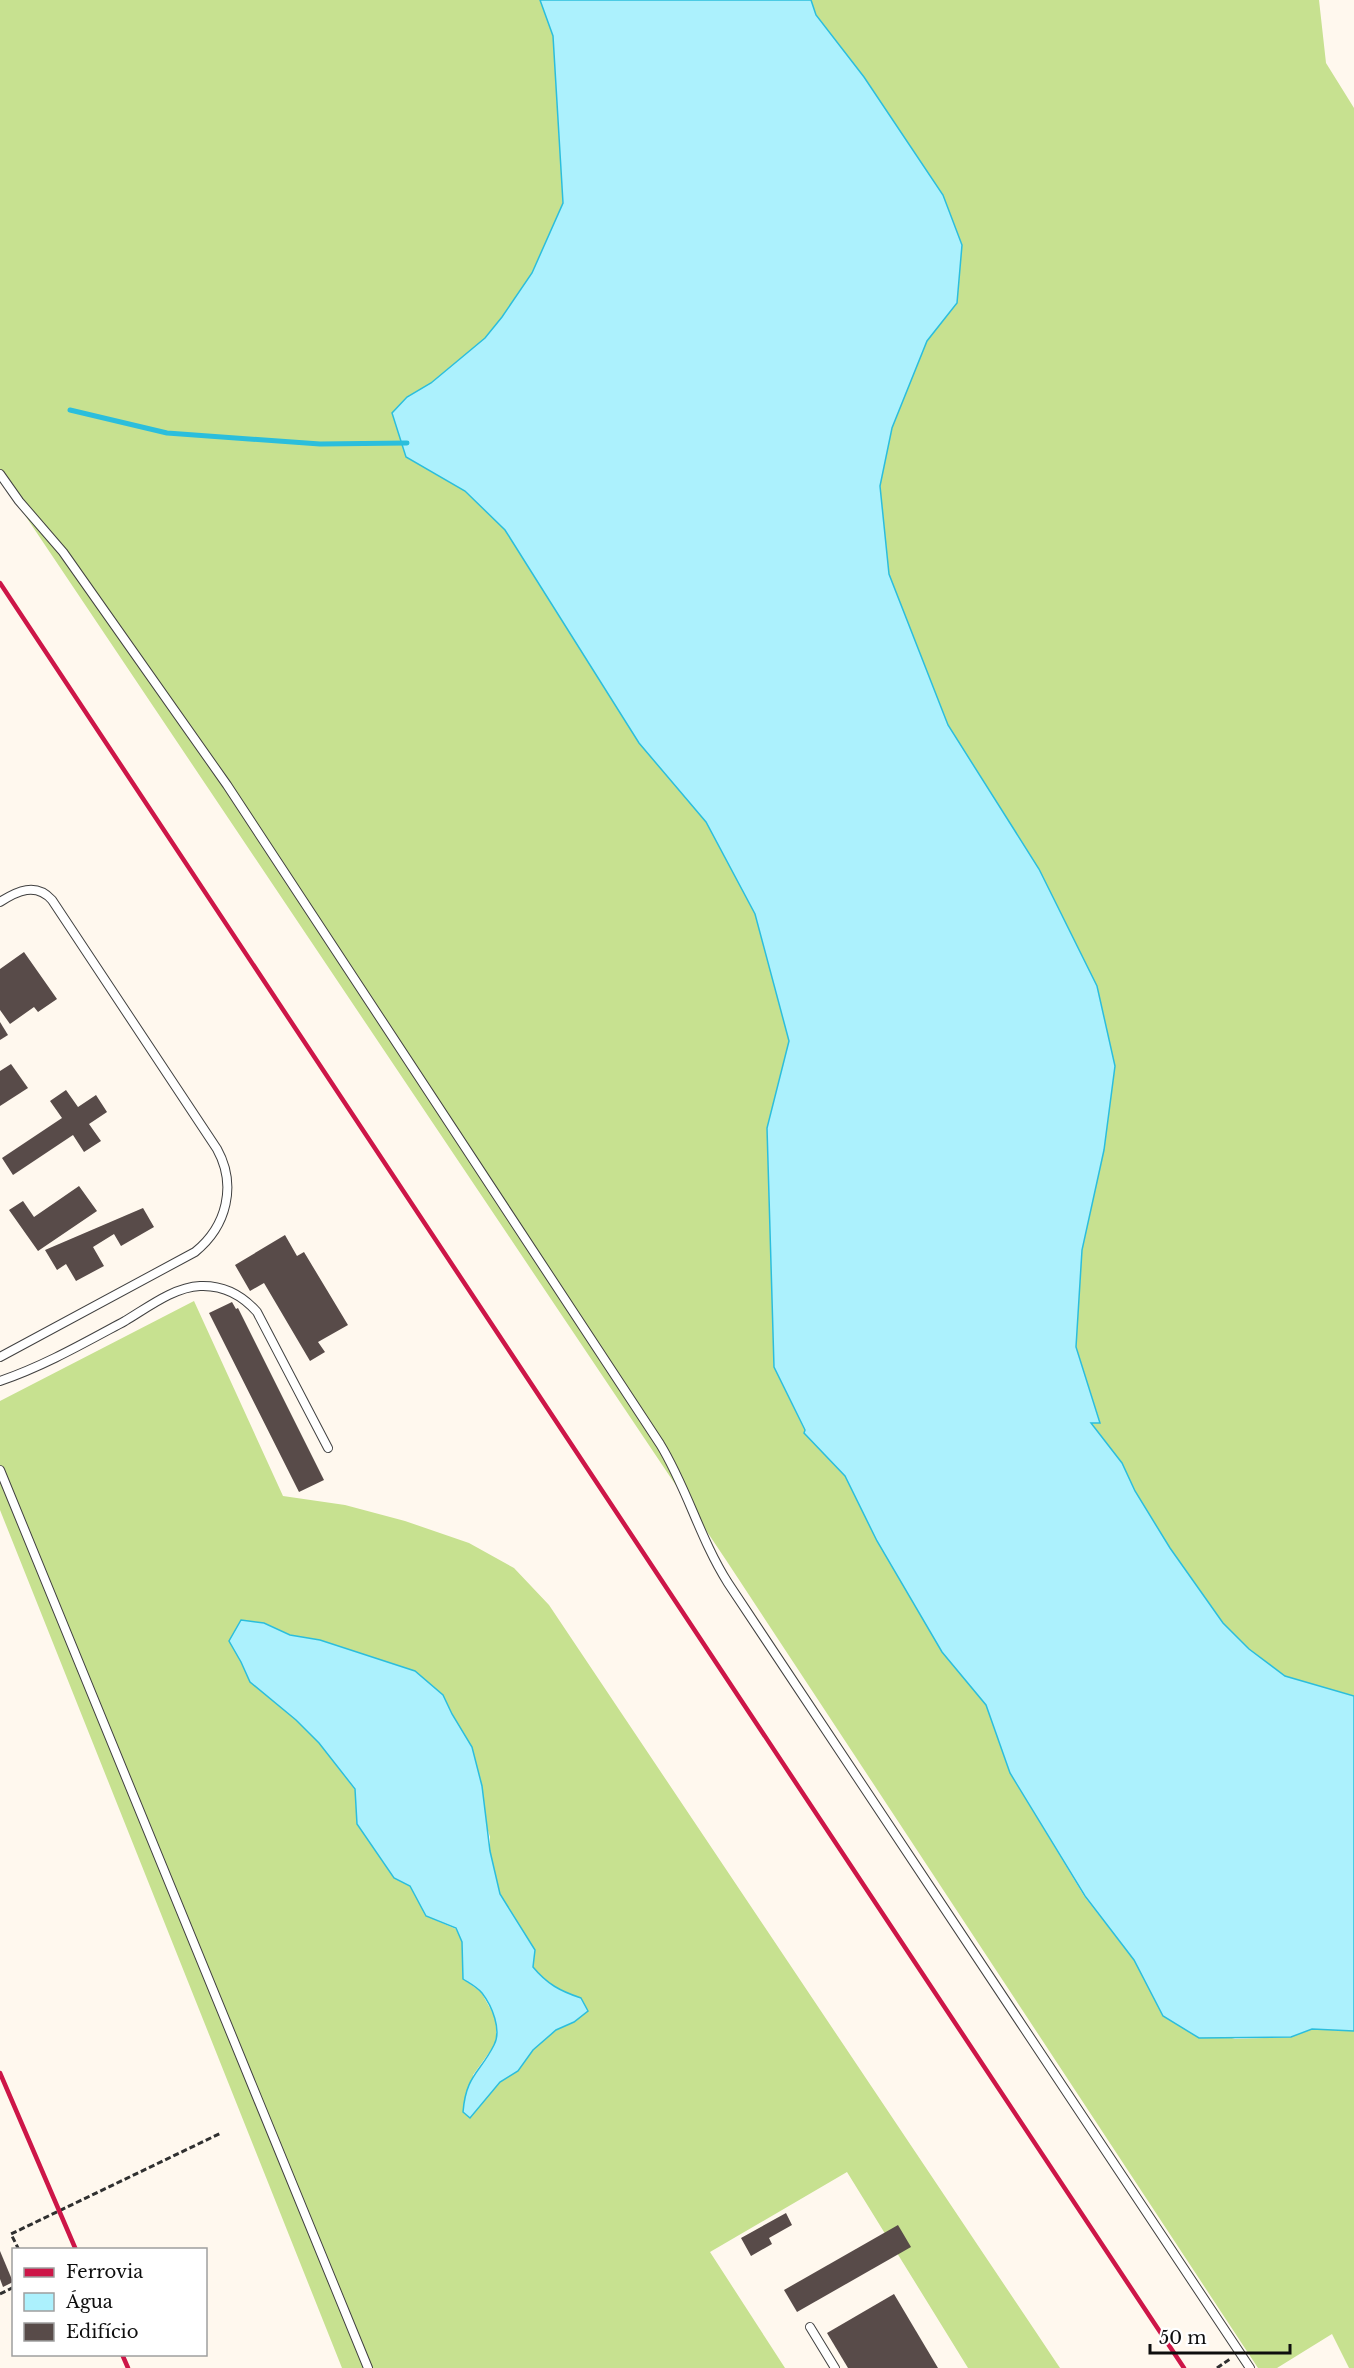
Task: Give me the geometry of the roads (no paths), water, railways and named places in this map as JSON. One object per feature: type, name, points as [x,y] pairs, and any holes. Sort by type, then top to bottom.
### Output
[{"type":"lane","points":[[0,474],[19,501],[63,552],[236,799],[660,1444],[686,1493],[708,1548],[728,1583],[1250,2368]]},
{"type":"lane","points":[[0,902],[16,892],[27,889],[39,891],[49,897],[217,1149],[224,1166],[227,1185],[226,1204],[219,1222],[209,1238],[195,1252],[0,1357]]},
{"type":"lane","points":[[0,1382],[70,1350],[178,1292],[199,1286],[220,1288],[241,1297],[257,1312],[328,1448]]},
{"type":"lane","points":[[0,1470],[368,2368]]},
{"type":"lane","points":[[810,2326],[835,2368]]},
{"type":"water","points":[[540,0],[811,0],[816,15],[864,77],[943,195],[962,245],[957,303],[927,341],[892,428],[880,486],[889,574],[948,725],[1039,869],[1097,986],[1115,1066],[1104,1150],[1082,1250],[1076,1347],[1100,1423],[1091,1423],[1122,1463],[1135,1491],[1170,1548],[1223,1623],[1249,1649],[1285,1676],[1354,1696],[1354,2031],[1312,2029],[1291,2037],[1199,2038],[1163,2016],[1134,1960],[1085,1896],[1010,1773],[986,1705],[942,1652],[877,1541],[845,1476],[804,1433],[805,1430],[774,1367],[767,1128],[789,1041],[755,914],[706,822],[639,743],[505,530],[465,491],[406,457],[392,413],[407,397],[431,383],[485,338],[532,273],[563,203],[553,36]]},
{"type":"water","points":[[241,1620],[264,1623],[290,1635],[320,1640],[415,1671],[443,1695],[472,1747],[482,1786],[490,1851],[500,1894],[535,1950],[533,1967],[554,1986],[581,1998],[588,2011],[574,2022],[556,2030],[533,2050],[518,2071],[500,2082],[470,2118],[463,2112],[467,2090],[494,2045],[497,2032],[495,2018],[486,1998],[478,1989],[463,1979],[462,1942],[456,1928],[426,1916],[410,1886],[394,1878],[357,1824],[355,1789],[319,1743],[296,1720],[250,1682],[229,1641]]},
{"type":"waterway","points":[[70,410],[167,433],[320,444],[407,443]]},
{"type":"railway","points":[[0,583],[1184,2368]]},
{"type":"railway","points":[[0,2073],[75,2248]]},
{"type":"railway","points":[[123,2356],[128,2368]]}]
